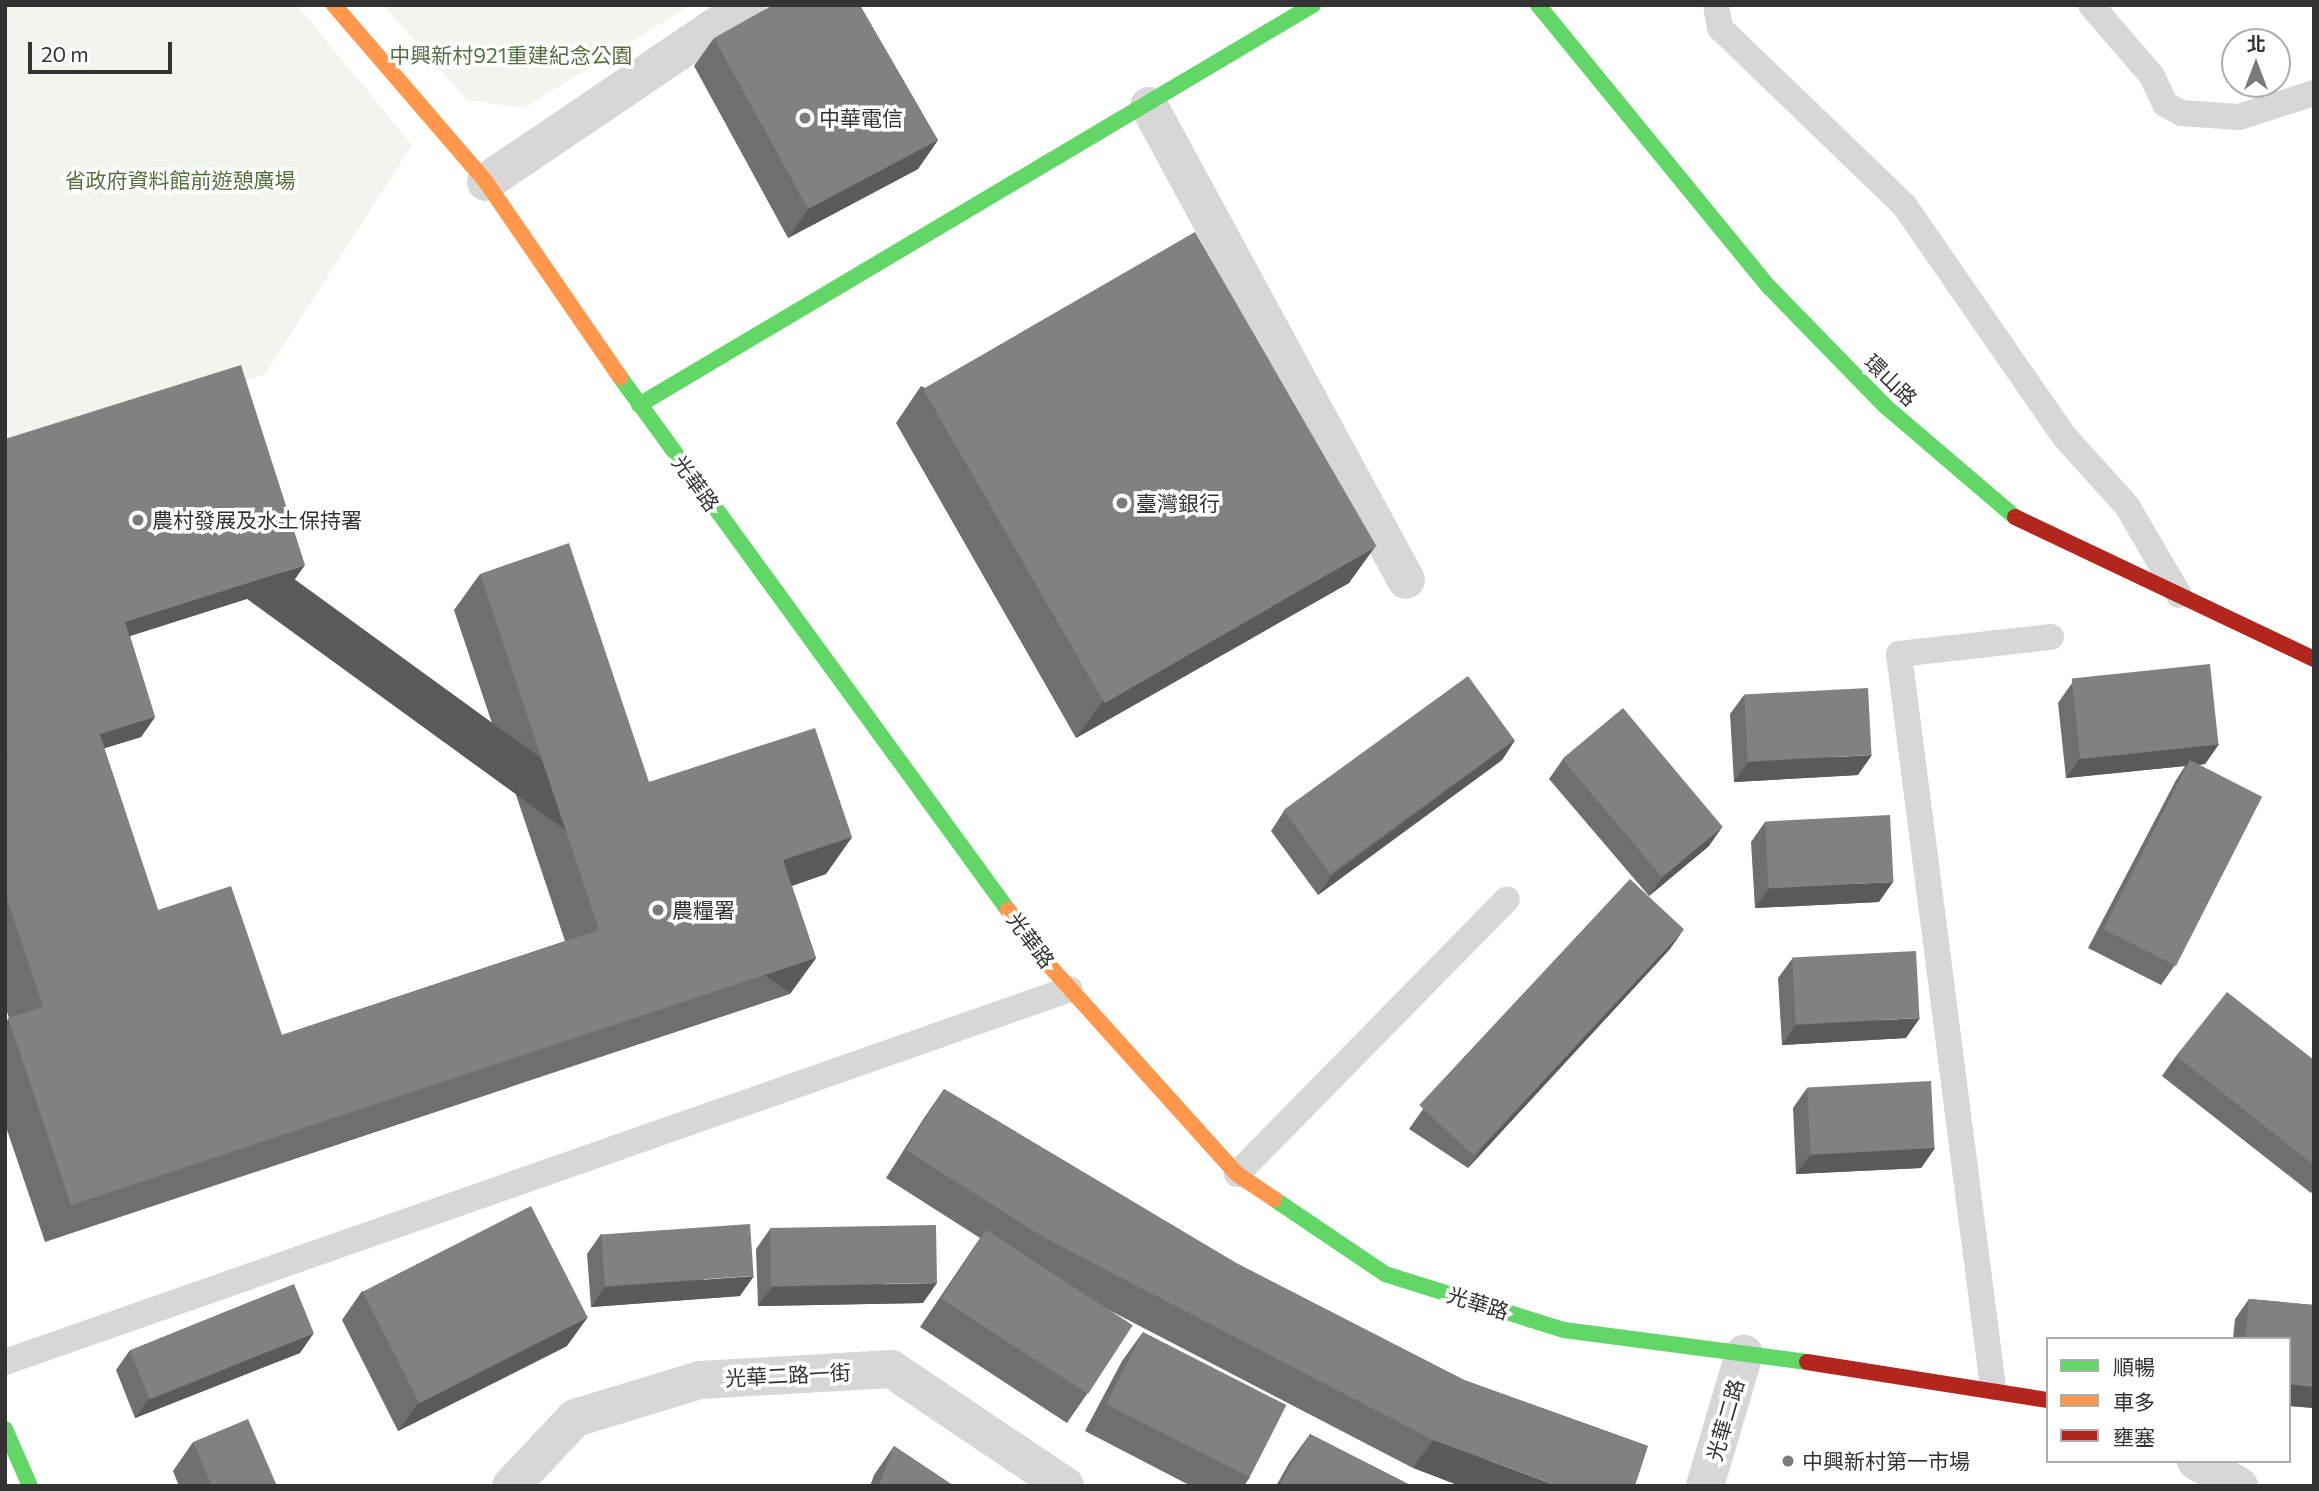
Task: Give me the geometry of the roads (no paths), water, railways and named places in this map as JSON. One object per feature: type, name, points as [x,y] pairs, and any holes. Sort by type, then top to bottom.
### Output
[{"type":"street","name":"光華路","points":[[334,5],[486,182],[639,405],[1070,989],[1237,1174],[1385,1274],[1564,1330],[1993,1387],[2046,1400]]},
{"type":"street","points":[[486,182],[747,5]]},
{"type":"street","points":[[639,405],[1149,106],[1313,5]]},
{"type":"street","name":"環山路","points":[[1538,5],[1770,288],[1885,406],[2006,513],[2181,600],[2314,659]]},
{"type":"street","points":[[1149,106],[1406,580]]},
{"type":"street","name":"光華二路","points":[[1705,1486],[1744,1354]]},
{"type":"street","name":"光華二路一街","points":[[511,1486],[575,1418],[700,1380],[891,1369],[1065,1486]]},
{"type":"street","points":[[5,1429],[30,1486]]},
{"type":"street","points":[[2199,1463],[2239,1486]]},
{"type":"lane","points":[[1716,5],[1720,29],[1904,205],[2064,436],[2127,506],[2181,600]]},
{"type":"lane","points":[[2091,5],[2152,76],[2165,104],[2181,113],[2239,117],[2314,93]]},
{"type":"lane","points":[[1993,1387],[1899,654],[2051,637]]},
{"type":"lane","points":[[1237,1174],[1507,900]]},
{"type":"lane","points":[[5,1362],[1070,989]]},
{"type":"place","name":"中華電信","points":[[805,118]]},
{"type":"place","name":"臺灣銀行","points":[[1122,503]]},
{"type":"place","name":"農村發展及水土保持署","points":[[138,520]]},
{"type":"place","name":"農糧署","points":[[658,910]]},
{"type":"place","name":"中興新村第一市場","points":[[1788,1461]]},
{"type":"park label","name":"中興新村921重建紀念公園","points":[[511,55]]},
{"type":"park label","name":"省政府資料館前遊憩廣場","points":[[180,180]]}]
